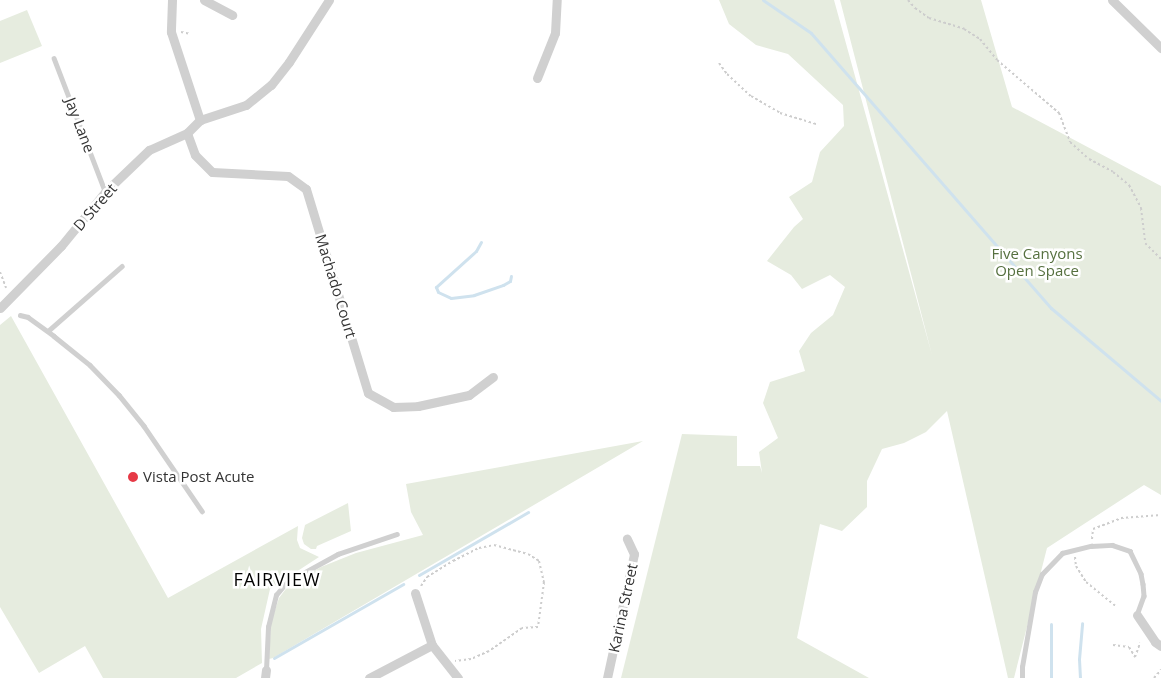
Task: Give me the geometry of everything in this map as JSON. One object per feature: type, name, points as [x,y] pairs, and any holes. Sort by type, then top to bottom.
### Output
[{"type":"street","points":[[172,0],[171,32],[200,120],[246,105],[271,85],[289,62],[329,0]]},
{"type":"street","points":[[204,0],[232,15]]},
{"type":"street","points":[[537,78],[555,33],[557,0]]},
{"type":"street","points":[[1112,0],[1161,48]]},
{"type":"street","name":"D Street","points":[[0,308],[61,246],[105,192],[149,150],[187,133],[200,120]]},
{"type":"street","name":"Machado Court","points":[[187,133],[195,155],[212,172],[288,176],[306,189],[368,393],[392,407],[418,406],[469,395],[493,377]]},
{"type":"street","name":"Karina Street","points":[[607,678],[634,554],[627,539]]},
{"type":"street","points":[[415,593],[432,645],[458,678]]},
{"type":"street","points":[[1137,615],[1155,642],[1161,646]]},
{"type":"street","points":[[369,678],[432,645]]},
{"type":"lane","name":"Jay Lane","points":[[54,58],[105,192]]},
{"type":"lane","points":[[48,330],[122,266]]},
{"type":"lane","points":[[20,315],[28,317],[48,330],[90,365],[119,395],[144,426],[202,511]]},
{"type":"lane","points":[[266,674],[268,627],[276,595],[287,582],[338,554],[397,534]]},
{"type":"lane","points":[[1022,678],[1022,667],[1035,592],[1042,574],[1062,553],[1091,546],[1112,545],[1130,552],[1141,574],[1143,584],[1144,596],[1137,615]]},
{"type":"path","points":[[908,0],[915,8],[929,18],[964,29],[980,38],[997,60],[1059,113],[1070,142],[1089,159],[1113,172],[1129,185],[1140,208],[1145,243],[1161,259]]},
{"type":"path","points":[[179,32],[191,34]]},
{"type":"path","points":[[719,63],[727,74],[751,96],[780,113],[816,124]]},
{"type":"path","points":[[0,272],[6,288]]},
{"type":"path","points":[[1116,606],[1086,582],[1076,566],[1075,557],[1078,551],[1091,546],[1093,529],[1121,518],[1161,515]]},
{"type":"path","points":[[415,593],[427,577],[453,561],[480,548],[494,545],[528,554],[539,561],[544,582],[538,626],[522,628],[489,652],[471,659],[444,662]]},
{"type":"path","points":[[1113,645],[1129,647],[1134,657],[1140,644]]},
{"type":"path","points":[[1154,678],[1161,670]]},
{"type":"green space","name":"Five Canyons Open Space","points":[[719,0],[834,0],[932,355],[840,0],[981,0],[1012,107],[1161,186],[1161,495],[1144,485],[1047,548],[1014,678],[1008,678],[947,411],[926,432],[904,443],[882,449],[867,481],[867,507],[842,531],[820,524],[797,638],[869,678],[621,678],[682,434],[737,436],[737,466],[760,466],[762,473],[759,452],[778,438],[763,403],[770,382],[805,371],[799,351],[811,333],[833,315],[845,287],[830,275],[802,289],[791,275],[767,261],[794,227],[803,219],[789,197],[812,182],[820,152],[844,126],[843,105],[788,54],[756,45],[729,24]]},
{"type":"green space","points":[[27,10],[42,46],[0,63],[0,21]]},
{"type":"green space","points":[[11,316],[168,598],[298,526],[297,540],[300,548],[319,557],[270,589],[261,629],[262,663],[236,678],[103,678],[85,646],[39,673],[0,607],[0,325]]},
{"type":"green space","points":[[643,441],[269,659],[271,622],[279,598],[288,586],[321,567],[356,553],[423,535],[411,512],[406,484]]},
{"type":"green space","points":[[348,503],[351,531],[317,546],[316,549],[311,549],[304,544],[302,538],[305,525]]},
{"type":"waterway","points":[[763,0],[811,33],[1051,308],[1161,401]]},
{"type":"waterway","points":[[481,242],[476,251],[436,287],[438,292],[451,298],[474,295],[503,285],[510,281],[511,276]]},
{"type":"waterway","points":[[419,575],[528,512]]},
{"type":"waterway","points":[[274,658],[403,584]]},
{"type":"waterway","points":[[1080,678],[1079,659],[1082,623]]},
{"type":"waterway","points":[[1051,624],[1051,678]]},
{"type":"place","name":"Vista Post Acute","points":[[133,477]]},
{"type":"district","name":"FAIRVIEW","points":[[277,579]]}]
